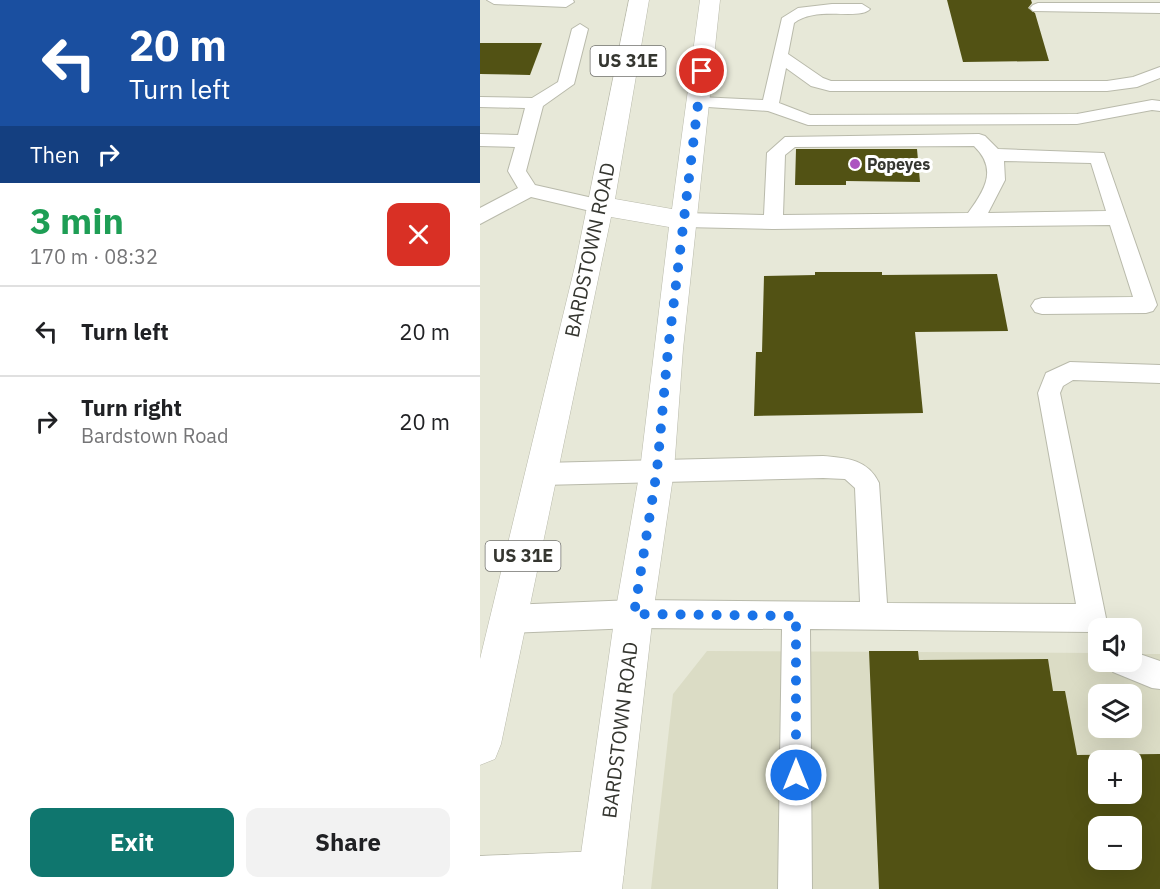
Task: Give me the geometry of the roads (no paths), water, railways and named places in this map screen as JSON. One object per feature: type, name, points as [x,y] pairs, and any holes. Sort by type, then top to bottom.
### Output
[{"type":"main road","name":"BARDSTOWN ROAD","points":[[480,744],[589,266],[639,0]]},
{"type":"main road","name":"BARDSTOWN ROAD","points":[[600,881],[634,614],[657,470],[668,350],[710,0]]},
{"type":"main road","points":[[599,206],[684,220]]},
{"type":"main road","points":[[480,879],[600,881]]},
{"type":"lane","points":[[494,0],[566,2],[567,0]]},
{"type":"lane","points":[[1038,8],[1160,8]]},
{"type":"lane","points":[[770,106],[787,21],[795,13],[816,9],[862,9]]},
{"type":"lane","points":[[480,102],[535,103],[566,84],[580,29]]},
{"type":"lane","points":[[780,56],[817,82],[830,86],[1107,86],[1137,82],[1160,72]]},
{"type":"lane","points":[[699,102],[770,106],[808,120],[1077,119],[1152,105],[1160,106]]},
{"type":"lane","points":[[530,190],[517,171],[535,103]]},
{"type":"lane","points":[[480,140],[524,141]]},
{"type":"lane","points":[[773,222],[777,153],[791,141],[979,140],[992,150],[998,169],[990,196],[973,220]]},
{"type":"lane","points":[[993,155],[1098,156],[1146,305],[1042,306]]},
{"type":"lane","points":[[480,217],[530,190],[599,206]]},
{"type":"lane","points":[[684,220],[773,222],[1117,218]]},
{"type":"lane","points":[[1094,618],[1049,393],[1054,380],[1070,370],[1160,374]]},
{"type":"lane","points":[[542,474],[823,467],[850,469],[867,483],[874,617]]},
{"type":"lane","points":[[508,619],[634,614],[1088,623]]},
{"type":"lane","points":[[795,889],[796,616]]},
{"type":"lane","points":[[1142,670],[1160,675]]},
{"type":"place","name":"Popeyes","points":[[855,164]]}]
